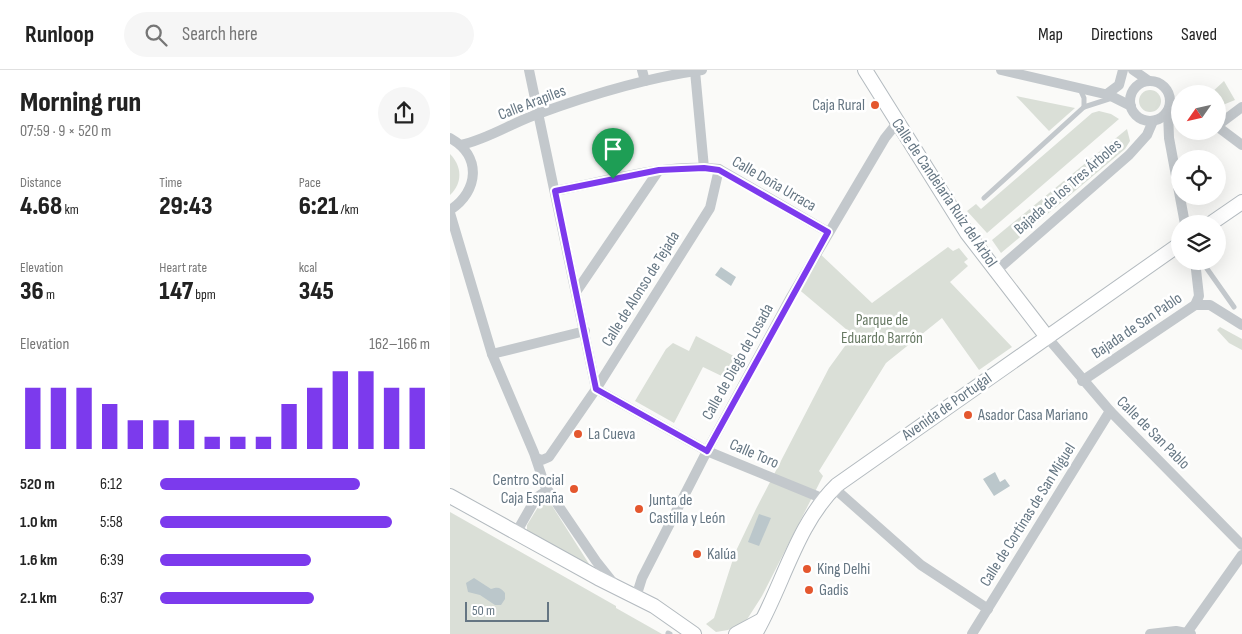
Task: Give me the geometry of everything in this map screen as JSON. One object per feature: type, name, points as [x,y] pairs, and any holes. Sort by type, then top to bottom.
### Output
[{"type":"main road","name":"Calle de Candelaria Ruiz del Árbol","points":[[866,71],[960,224],[1047,337]]},
{"type":"main road","points":[[1223,215],[1242,202]]},
{"type":"main road","name":"Avenida de Portugal","points":[[755,634],[766,615],[801,537],[824,499],[834,488],[867,462],[1171,250]]},
{"type":"main road","points":[[450,496],[665,613],[694,634]]},
{"type":"main road","points":[[736,634],[751,627],[766,615]]},
{"type":"main road","name":"Avenida de Portugal","points":[[761,634],[766,615]]},
{"type":"street","points":[[529,70],[596,389]]},
{"type":"street","points":[[642,70],[645,81]]},
{"type":"street","points":[[698,70],[704,168]]},
{"type":"street","name":"Calle Arapiles","points":[[461,145],[484,139],[537,114],[645,81],[698,70]]},
{"type":"street","points":[[1001,70],[1111,96],[1131,106],[1139,117],[1153,121],[1162,117],[1171,107]]},
{"type":"street","points":[[1111,96],[1124,70]]},
{"type":"street","points":[[1124,70],[1135,89],[1131,106]]},
{"type":"street","points":[[1133,70],[1165,87],[1171,100]]},
{"type":"street","points":[[1111,96],[1135,89],[1151,81],[1157,70]]},
{"type":"street","points":[[1226,120],[1242,108]]},
{"type":"street","name":"Bajada de los Tres Árboles","points":[[996,271],[1129,154],[1147,135],[1153,121]]},
{"type":"street","points":[[1171,122],[1169,138],[1183,215]]},
{"type":"street","name":"Calle de Diego de Losada","points":[[636,597],[640,583],[707,451],[828,232],[885,138],[897,123]]},
{"type":"street","points":[[1226,133],[1242,146]]},
{"type":"street","points":[[450,138],[461,145],[471,161],[473,181],[468,193],[450,212],[492,354],[550,495],[599,566],[621,590]]},
{"type":"street","name":"Calle Doña Urraca","points":[[555,191],[659,170],[704,168],[719,170],[828,232]]},
{"type":"street","points":[[576,292],[659,170]]},
{"type":"street","name":"Calle de Alonso de Tejada","points":[[536,458],[542,460],[549,457],[596,389],[710,208],[719,170]]},
{"type":"street","name":"Bajada de San Pablo","points":[[1082,381],[1195,305],[1199,296],[1196,270]]},
{"type":"street","points":[[1195,305],[1210,305],[1242,325]]},
{"type":"street","points":[[492,354],[585,331]]},
{"type":"street","name":"Calle de San Pablo","points":[[1047,337],[1082,381],[1110,411],[1242,545]]},
{"type":"street","name":"Calle Toro","points":[[596,389],[707,451],[824,499]]},
{"type":"street","name":"Calle de Cortinas de San Miguel","points":[[973,634],[1110,411]]},
{"type":"street","points":[[834,488],[921,565],[988,609]]},
{"type":"street","points":[[516,533],[538,496],[543,493],[550,495]]},
{"type":"street","points":[[1150,634],[1188,633],[1242,555]]},
{"type":"lane","points":[[1077,87],[1083,96],[1084,107]]},
{"type":"lane","points":[[984,198],[1084,107],[1111,96]]},
{"type":"lane","points":[[1208,270],[1234,308]]},
{"type":"green space","points":[[1224,81],[1235,100],[1226,104],[1226,85],[1220,85]]},
{"type":"green space","points":[[1150,90],[1158,93],[1161,101],[1158,109],[1150,112],[1142,109],[1139,101],[1142,93]]},
{"type":"green space","points":[[1016,96],[1075,108],[1049,131]]},
{"type":"green space","points":[[1099,111],[1111,114],[1119,119],[987,233],[967,211],[976,204],[981,209],[1092,113]]},
{"type":"green space","points":[[1127,129],[1130,141],[1125,149],[1001,253],[992,240]]},
{"type":"green space","points":[[450,154],[459,169],[459,180],[450,195]]},
{"type":"green space","name":"Parque de Eduardo Barrón","points":[[948,247],[953,251],[959,248],[968,259],[964,262],[968,266],[950,282],[1012,347],[979,370],[942,318],[886,363],[819,471],[823,476],[762,596],[746,621],[728,630],[716,632],[706,624],[714,618],[735,553],[829,368],[853,335],[796,287],[817,251],[872,303]]},
{"type":"green space","points":[[1220,327],[1242,339],[1242,350],[1229,343],[1217,330]]},
{"type":"green space","points":[[696,336],[743,361],[732,381],[703,367],[674,423],[635,401],[666,349],[673,343],[689,351]]},
{"type":"green space","points":[[543,499],[549,501],[591,567],[527,531],[527,525]]},
{"type":"green space","points":[[450,512],[616,606],[616,608],[662,634],[450,634]]},
{"type":"shaded area","points":[[721,267],[736,277],[731,286],[715,275]]},
{"type":"shaded area","points":[[995,472],[1000,482],[1005,479],[1010,486],[994,496],[983,479]]},
{"type":"shaded area","points":[[759,514],[771,518],[759,546],[748,542]]},
{"type":"shaded area","points":[[474,578],[491,589],[499,588],[505,593],[505,599],[501,605],[495,605],[480,595],[468,592],[466,583]]},
{"type":"place","name":"Caja Rural","points":[[875,105]]},
{"type":"place","name":"Asador Casa Mariano","points":[[968,415]]},
{"type":"place","name":"La Cueva","points":[[578,434]]},
{"type":"place","name":"Centro Social Caja España","points":[[574,489]]},
{"type":"place","name":"Junta de Castilla y León","points":[[639,509]]},
{"type":"place","name":"Kalúa","points":[[697,554]]},
{"type":"place","name":"King Delhi","points":[[807,569]]},
{"type":"place","name":"Gadis","points":[[809,590]]},
{"type":"route","points":[[704,168],[719,170],[828,232],[707,451],[596,389],[555,191],[613,179],[659,170],[704,168]]}]
